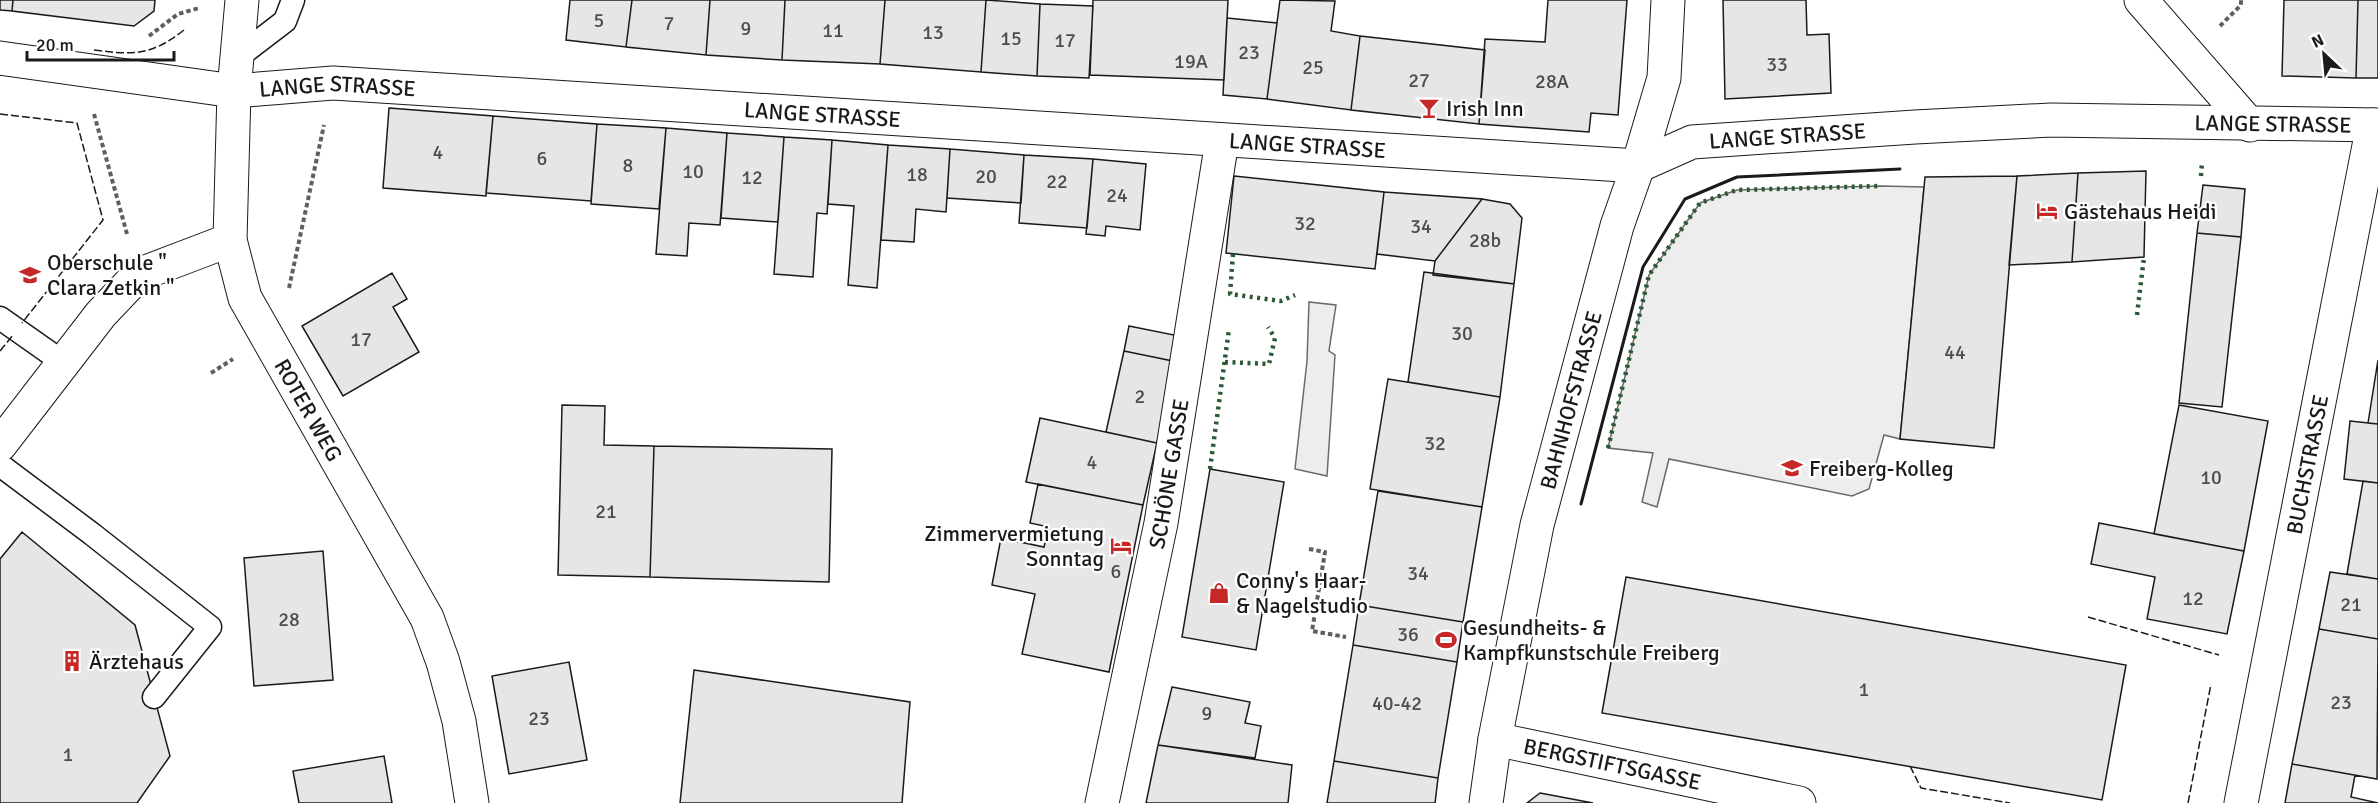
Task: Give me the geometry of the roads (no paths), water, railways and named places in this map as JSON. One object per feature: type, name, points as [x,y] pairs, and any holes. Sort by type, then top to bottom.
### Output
[{"type":"street","name":"ROTER WEG","points":[[242,0],[234,92],[230,240],[245,298],[427,618],[443,662],[459,721],[472,803]]},
{"type":"street","name":"BAHNHOFSTRASSE","points":[[1486,803],[1495,739],[1537,525],[1617,226],[1638,166],[1664,78],[1668,0]]},
{"type":"street","points":[[2141,0],[2250,124]]},
{"type":"street","name":"LANGE STRASSE","points":[[0,58],[81,67],[234,92],[333,83],[1638,166],[1692,142],[2051,120],[2375,125]]},
{"type":"street","name":"BUCHSTRASSE","points":[[2241,803],[2375,125]]},
{"type":"street","name":"SCHÖNE GASSE","points":[[1102,803],[1161,523],[1222,141]]},
{"type":"street","points":[[0,445],[101,314],[138,275],[230,240]]},
{"type":"street","name":"BERGSTIFTSGASSE","points":[[1495,739],[1799,803]]},
{"type":"lane","points":[[238,57],[285,21],[293,0]]},
{"type":"lane","points":[[0,318],[64,363]]},
{"type":"lane","points":[[0,465],[93,534],[210,627],[154,697]]},
{"type":"place","name":"Irish Inn","points":[[1429,108]]},
{"type":"place","name":"Gästehaus Heidi","points":[[2047,211]]},
{"type":"place","name":"Oberschule \" Clara Zetkin \"","points":[[30,275]]},
{"type":"place","name":"Freiberg-Kolleg","points":[[1792,468]]},
{"type":"place","name":"Zimmervermietung Sonntag","points":[[1121,546]]},
{"type":"place","name":"Conny's Haar- & Nagelstudio","points":[[1219,593]]},
{"type":"place","name":"Gesundheits- & Kampfkunstschule Freiberg","points":[[1446,640]]},
{"type":"place","name":"Ärztehaus","points":[[72,661]]}]
